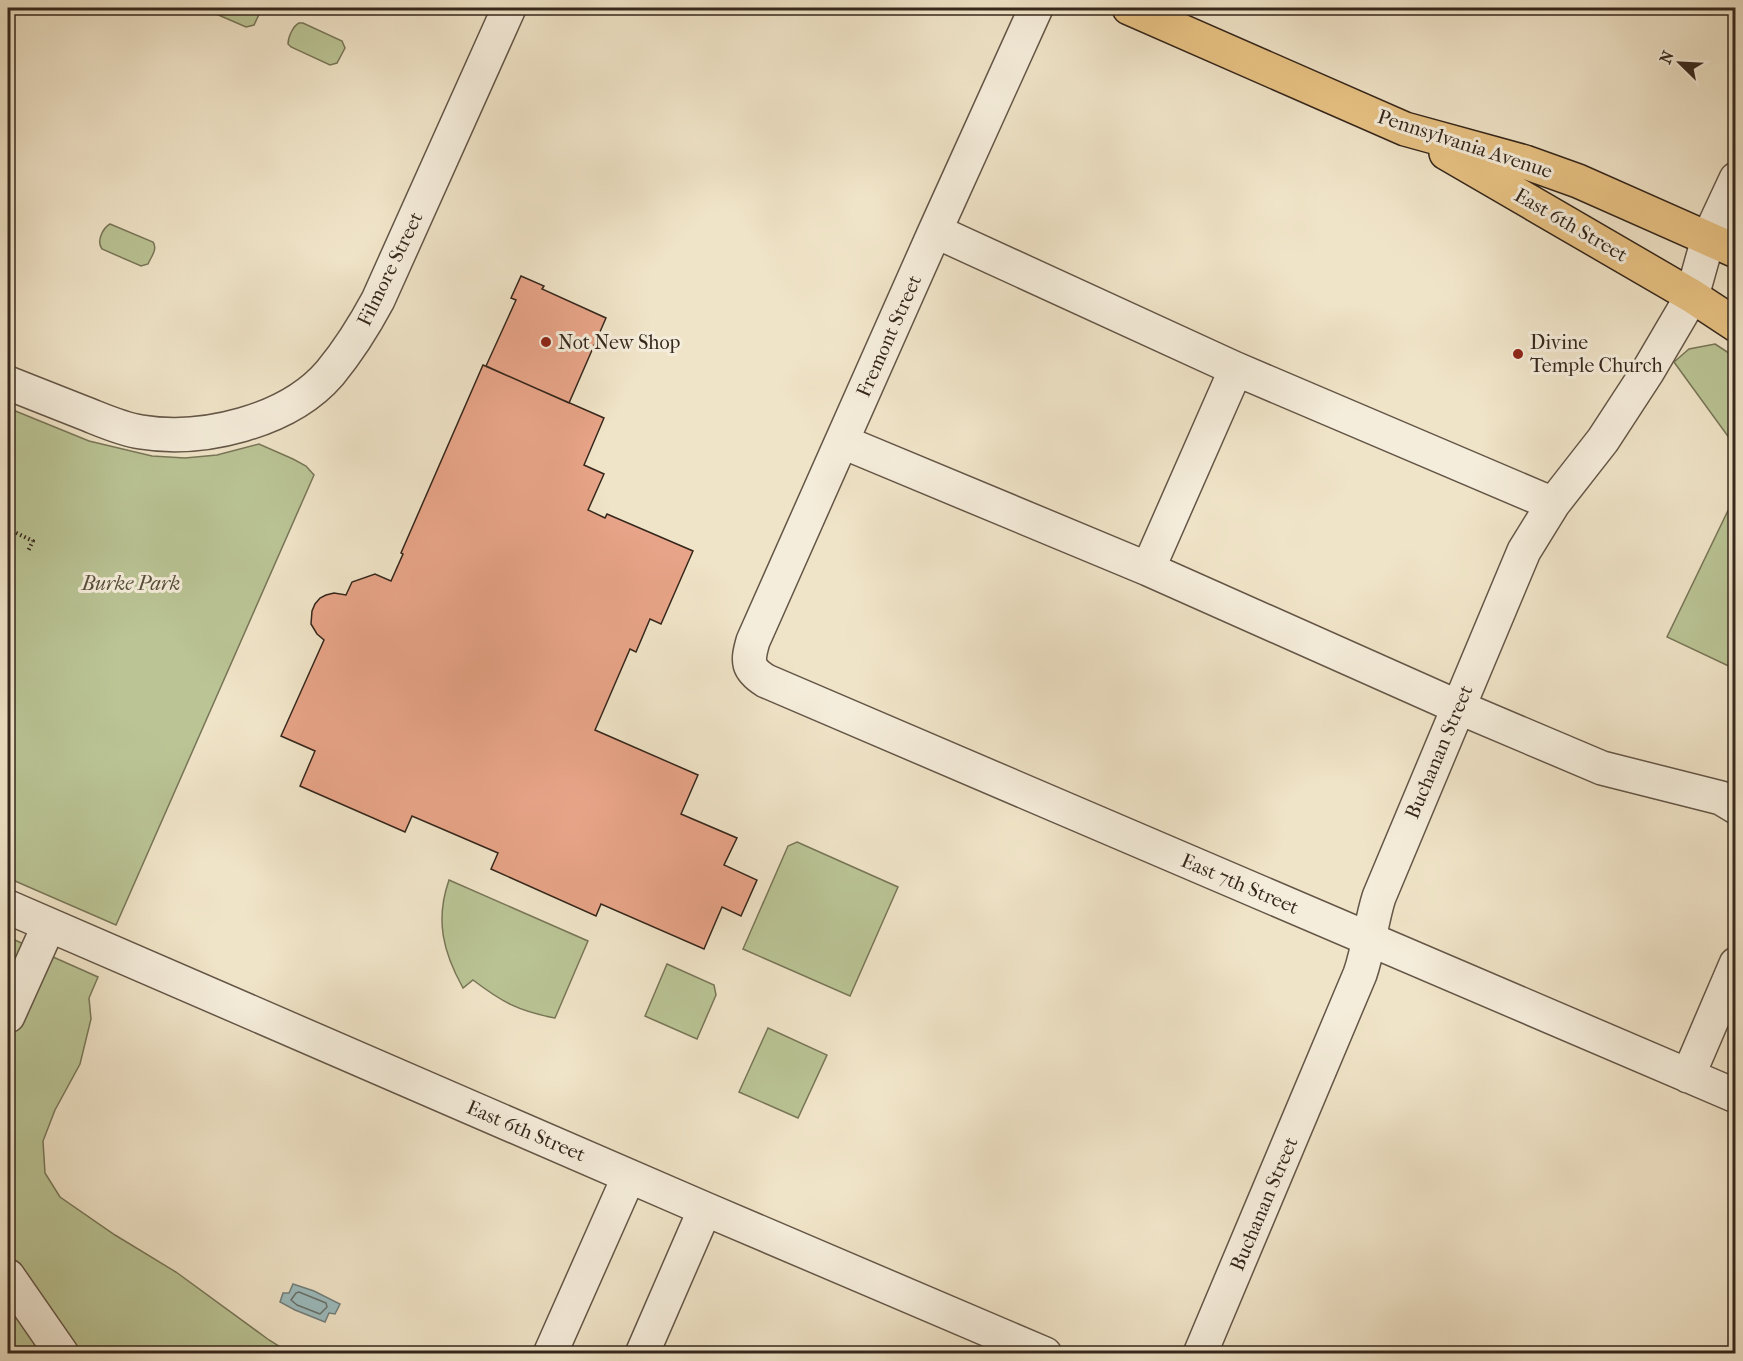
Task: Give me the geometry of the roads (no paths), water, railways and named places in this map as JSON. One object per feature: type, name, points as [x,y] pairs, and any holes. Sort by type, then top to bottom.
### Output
[{"type":"main road","name":"Pennsylvania Avenue","points":[[1129,8],[1405,129],[1525,162],[1578,181],[1722,245]]},
{"type":"main road","name":"East 6th Street","points":[[1405,129],[1692,296],[1736,325]]},
{"type":"street","name":"Filmore Street","points":[[8,384],[116,426],[140,432],[169,434],[204,433],[235,427],[266,417],[300,398],[328,374],[359,334],[378,300],[509,8]]},
{"type":"street","name":"Fremont Street","points":[[750,666],[753,641],[843,442],[934,231],[1036,8]]},
{"type":"street","name":"Buchanan Street","points":[[1200,1353],[1360,974],[1379,897],[1524,551],[1553,504],[1603,440],[1722,245],[1736,179]]},
{"type":"street","points":[[934,231],[1236,369],[1553,504]]},
{"type":"street","points":[[1148,569],[1236,369]]},
{"type":"street","points":[[843,442],[1148,569],[1458,707],[1602,768],[1721,798],[1736,807]]},
{"type":"street","name":"East 7th Street","points":[[750,666],[766,681],[1736,1096]]},
{"type":"street","name":"East 6th Street","points":[[8,907],[705,1209],[1045,1353]]},
{"type":"street","points":[[8,1016],[49,925]]},
{"type":"street","points":[[1688,1076],[1736,964]]},
{"type":"street","points":[[550,1353],[629,1176]]},
{"type":"street","points":[[642,1353],[705,1209]]},
{"type":"street","points":[[8,1276],[62,1353]]},
{"type":"water","points":[[293,1284],[340,1304],[335,1314],[329,1313],[325,1322],[280,1302],[283,1293],[289,1293]]},
{"type":"place","name":"Not New Shop","points":[[546,342]]},
{"type":"place","name":"Divine Temple Church","points":[[1518,354]]},
{"type":"park label","name":"Burke Park","points":[[131,583]]}]
